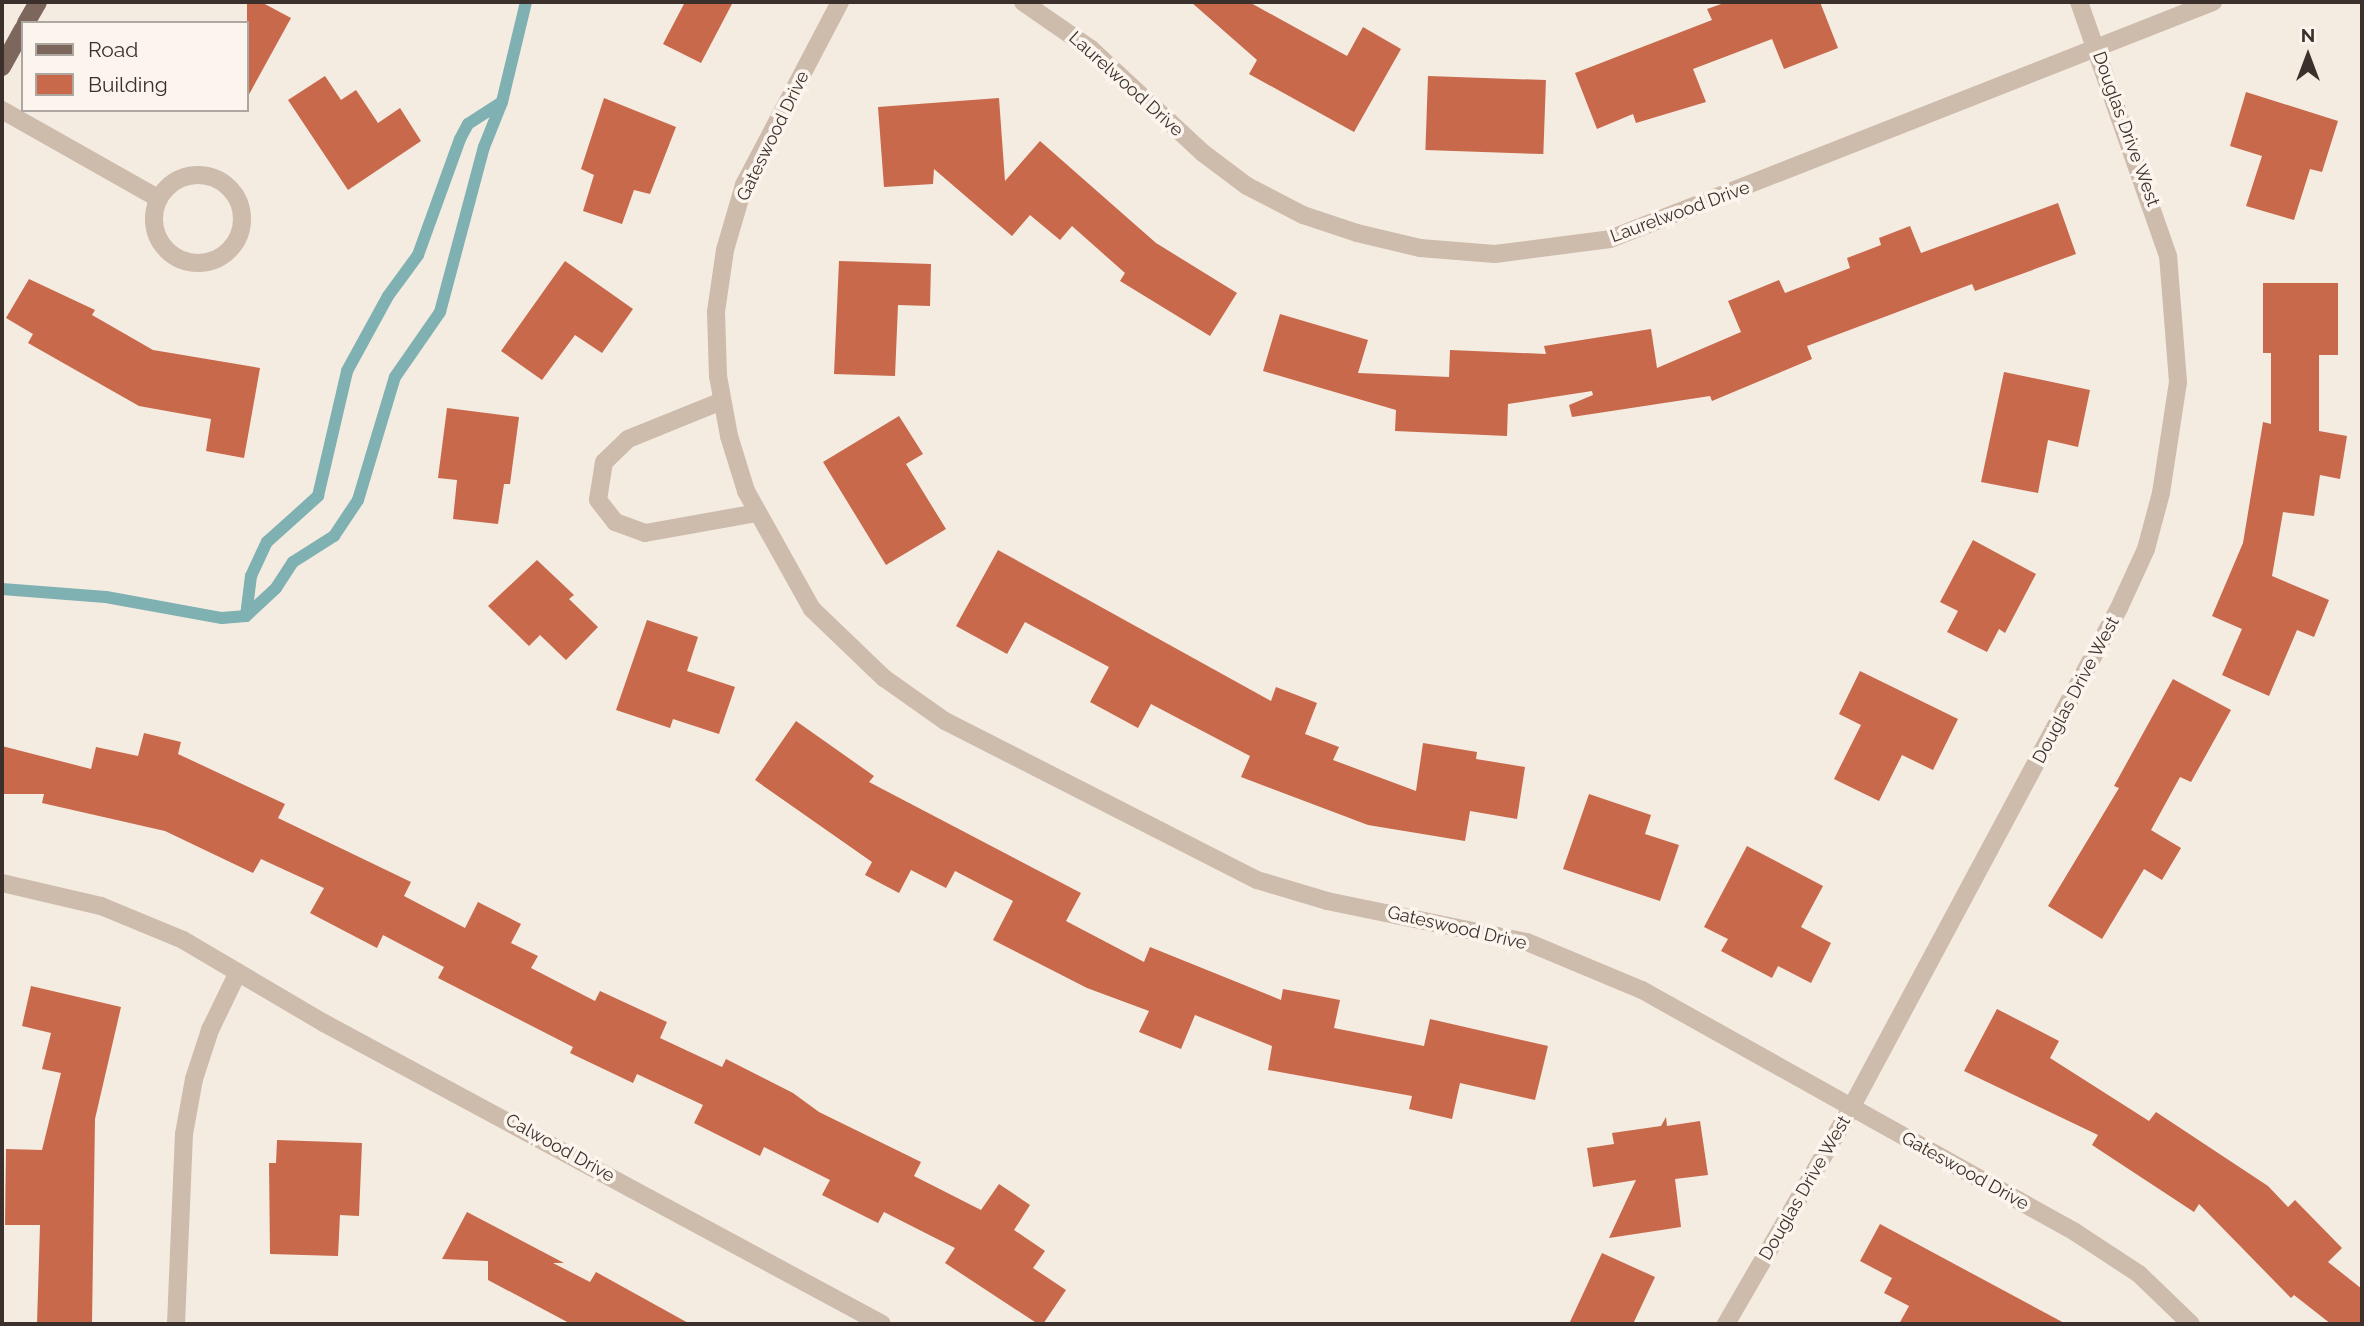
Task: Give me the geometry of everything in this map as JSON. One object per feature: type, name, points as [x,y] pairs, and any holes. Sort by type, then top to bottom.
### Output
[{"type":"main road","points":[[27,21],[38,2]]},
{"type":"main road","points":[[2,67],[21,33]]},
{"type":"street","name":"Gateswood Drive","points":[[840,2],[744,185],[732,224],[716,312],[722,401],[736,458],[757,513],[811,609],[884,677],[945,721],[1257,880],[1327,901],[1527,942],[1586,963],[1642,990],[2075,1232],[2139,1274],[2191,1324]]},
{"type":"street","name":"Laurelwood Drive","points":[[1023,2],[1091,49],[1203,153],[1247,186],[1303,215],[1357,233],[1420,248],[1495,254],[1610,239],[2213,2]]},
{"type":"street","name":"Douglas Drive West","points":[[1726,1324],[1851,1108],[2119,608],[2146,549],[2161,493],[2178,382],[2168,256],[2078,2]]},
{"type":"street","points":[[2,110],[159,199]]},
{"type":"street","points":[[211,177],[234,194],[242,221],[233,246],[210,261],[183,261],[170,253],[157,235],[154,212],[159,199],[181,178],[211,177]]},
{"type":"street","points":[[722,401],[628,439],[604,462],[598,500],[615,522],[645,533],[757,513]]},
{"type":"street","name":"Calwood Drive","points":[[2,883],[101,906],[183,940],[882,1324]]},
{"type":"street","points":[[176,1324],[184,1134],[206,1042],[238,972]]},
{"type":"building","points":[[247,2],[261,2],[291,18],[248,96],[248,21]]},
{"type":"building","points":[[685,2],[733,2],[701,63],[663,44]]},
{"type":"building","points":[[1191,2],[1249,2],[1347,56],[1363,27],[1401,49],[1354,132],[1249,74],[1257,60]]},
{"type":"building","points":[[1727,2],[1820,2],[1838,48],[1784,69],[1772,39],[1693,69],[1706,102],[1636,123],[1633,114],[1597,129],[1575,73],[1712,20],[1707,9]]},
{"type":"building","points":[[325,76],[341,100],[356,90],[378,123],[400,108],[421,141],[348,190],[288,100]]},
{"type":"building","points":[[1428,76],[1546,80],[1543,154],[1425,150]]},
{"type":"building","points":[[2246,92],[2338,121],[2322,172],[2310,169],[2294,220],[2246,206],[2262,156],[2230,146]]},
{"type":"building","points":[[604,98],[676,127],[650,194],[634,190],[622,224],[583,211],[594,175],[581,169]]},
{"type":"building","points":[[999,98],[1005,181],[1040,141],[1156,243],[1237,293],[1210,336],[1120,281],[1125,273],[1072,226],[1060,240],[1030,215],[1012,236],[934,169],[933,184],[884,187],[878,107]]},
{"type":"building","points":[[2058,203],[2076,254],[1975,291],[1972,284],[1807,346],[1812,359],[1712,401],[1710,396],[1572,417],[1569,405],[1593,395],[1592,391],[1508,404],[1507,436],[1395,431],[1396,410],[1263,371],[1280,314],[1368,340],[1358,373],[1449,377],[1450,350],[1546,354],[1544,346],[1651,329],[1657,368],[1741,332],[1728,301],[1779,280],[1785,293],[1850,268],[1847,258],[1881,245],[1879,238],[1910,226],[1921,253]]},
{"type":"building","points":[[565,261],[633,309],[602,353],[575,335],[542,380],[501,351]]},
{"type":"building","points":[[839,261],[931,264],[930,306],[898,305],[895,376],[834,374]]},
{"type":"building","points":[[29,279],[95,310],[92,315],[153,350],[260,368],[244,458],[206,451],[211,419],[139,406],[28,343],[33,334],[6,318]]},
{"type":"building","points":[[2263,283],[2338,283],[2338,355],[2319,355],[2319,431],[2347,436],[2340,479],[2320,475],[2314,516],[2283,512],[2272,576],[2329,600],[2314,637],[2297,630],[2269,696],[2222,675],[2242,629],[2212,616],[2243,543],[2263,422],[2271,424],[2271,353],[2263,353]]},
{"type":"building","points":[[2004,372],[2090,390],[2078,447],[2048,440],[2038,493],[1981,482]]},
{"type":"building","points":[[447,408],[519,417],[510,484],[504,484],[498,524],[453,519],[457,480],[438,478]]},
{"type":"building","points":[[899,416],[923,454],[906,464],[946,529],[886,565],[823,462]]},
{"type":"building","points":[[1973,540],[2036,574],[2005,633],[1999,629],[1987,652],[1947,632],[1958,611],[1940,602]]},
{"type":"building","points":[[998,550],[1271,701],[1276,687],[1317,703],[1305,734],[1339,747],[1333,760],[1416,791],[1423,743],[1477,752],[1476,759],[1525,767],[1517,819],[1470,811],[1465,841],[1368,825],[1241,777],[1250,756],[1151,704],[1138,728],[1090,702],[1109,667],[1025,622],[1007,654],[956,626]]},
{"type":"building","points":[[537,560],[574,595],[569,599],[598,627],[566,660],[540,635],[529,646],[488,606]]},
{"type":"building","points":[[647,620],[698,637],[687,671],[735,687],[719,734],[673,719],[670,728],[616,710]]},
{"type":"building","points":[[1860,671],[1958,719],[1933,770],[1902,755],[1879,801],[1834,779],[1861,725],[1839,714]]},
{"type":"building","points":[[2173,679],[2231,710],[2191,782],[2180,777],[2151,830],[2181,848],[2162,880],[2144,869],[2102,939],[2048,906],[2119,788],[2114,786]]},
{"type":"building","points":[[796,721],[874,776],[869,782],[1081,893],[1066,921],[1144,962],[1150,947],[1281,1000],[1283,989],[1340,1000],[1334,1028],[1424,1046],[1430,1019],[1548,1046],[1535,1100],[1460,1083],[1452,1119],[1409,1109],[1412,1096],[1268,1070],[1272,1046],[1195,1015],[1181,1049],[1139,1032],[1149,1011],[1087,988],[993,940],[1013,901],[955,871],[946,888],[911,870],[899,893],[865,875],[872,862],[755,780]]},
{"type":"building","points":[[144,733],[181,742],[178,754],[285,804],[278,818],[411,882],[404,896],[465,928],[478,902],[521,924],[511,943],[538,956],[531,968],[595,1001],[600,991],[667,1022],[660,1038],[722,1067],[726,1059],[793,1093],[819,1112],[921,1162],[914,1176],[981,1210],[999,1184],[1030,1205],[1014,1230],[1045,1251],[1033,1268],[1066,1290],[1043,1324],[1038,1324],[945,1263],[955,1248],[884,1212],[878,1223],[822,1195],[830,1180],[764,1147],[760,1156],[694,1123],[703,1105],[637,1074],[633,1083],[570,1053],[573,1047],[438,978],[444,967],[383,935],[377,948],[310,913],[324,888],[261,859],[253,873],[165,831],[42,803],[44,794],[2,794],[2,746],[91,769],[96,747],[138,756]]},
{"type":"building","points":[[1589,794],[1651,815],[1645,834],[1679,845],[1660,901],[1563,869]]},
{"type":"building","points":[[1747,846],[1823,886],[1801,927],[1831,943],[1811,983],[1778,966],[1772,978],[1721,951],[1728,939],[1704,927]]},
{"type":"building","points":[[31,986],[121,1007],[95,1119],[92,1324],[37,1324],[40,1225],[5,1225],[6,1149],[42,1150],[61,1073],[42,1069],[51,1033],[22,1026]]},
{"type":"building","points":[[1997,1009],[2059,1041],[2050,1058],[2149,1121],[2156,1112],[2268,1186],[2288,1207],[2295,1200],[2342,1248],[2328,1262],[2362,1289],[2362,1324],[2331,1324],[2294,1295],[2291,1298],[2199,1204],[2194,1212],[2092,1145],[2098,1135],[1964,1071]]},
{"type":"building","points":[[1666,1117],[1667,1126],[1700,1121],[1708,1175],[1675,1179],[1681,1227],[1609,1238],[1636,1180],[1593,1187],[1587,1148],[1614,1144],[1612,1133],[1661,1126]]},
{"type":"building","points":[[277,1140],[362,1143],[359,1216],[340,1215],[338,1256],[270,1254],[269,1163],[276,1163]]},
{"type":"building","points":[[467,1212],[564,1263],[553,1263],[590,1282],[596,1272],[690,1324],[571,1324],[488,1280],[488,1261],[442,1259]]},
{"type":"building","points":[[1880,1224],[2066,1324],[1899,1324],[1909,1306],[1884,1293],[1892,1278],[1860,1261]]},
{"type":"building","points":[[1602,1253],[1655,1277],[1633,1324],[1569,1324]]},
{"type":"waterway","points":[[2,589],[106,597],[222,618],[246,616],[276,588],[293,562],[334,536],[358,500],[395,377],[440,312],[484,147],[502,102],[526,2]]},
{"type":"waterway","points":[[246,616],[251,576],[267,542],[318,496],[347,371],[388,296],[418,255],[460,139],[468,124],[502,102]]}]
